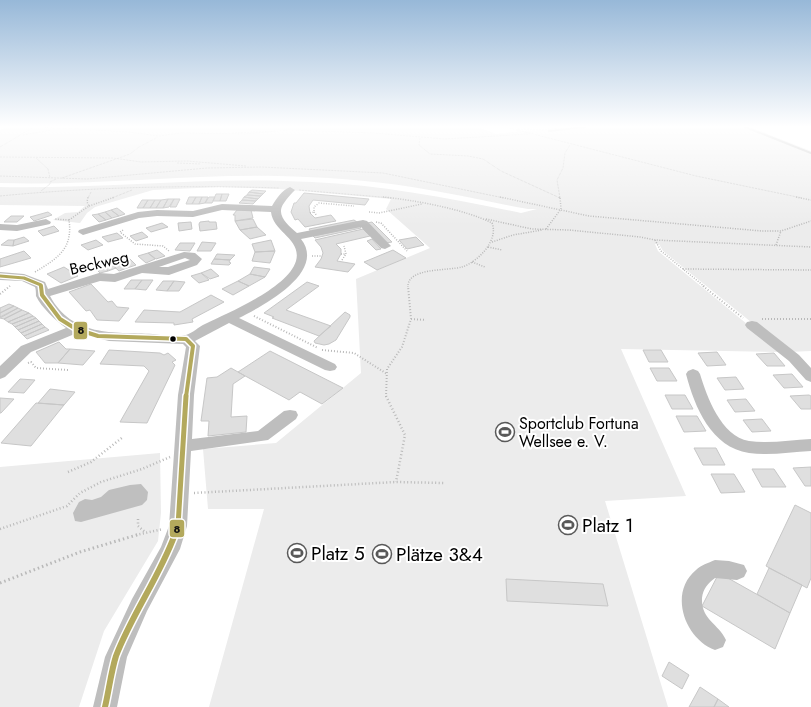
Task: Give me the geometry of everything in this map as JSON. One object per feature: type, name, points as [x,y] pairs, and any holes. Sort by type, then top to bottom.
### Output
[{"type":"street","points":[[0,276],[24,278],[41,285],[42,295],[60,319],[76,329],[98,336],[186,339],[229,318],[284,285],[296,272],[303,257],[299,242],[281,223],[277,217],[276,209],[282,198],[290,189]]},
{"type":"street","points":[[82,232],[138,215],[157,213],[193,214],[222,207],[276,209]]},
{"type":"street","points":[[114,223],[124,229],[145,222],[157,213]]},
{"type":"street","points":[[0,227],[8,229],[23,228],[46,222]]},
{"type":"street","points":[[295,237],[363,223],[385,246]]},
{"type":"street","name":"Beckweg","points":[[42,295],[98,277],[115,278],[184,254],[191,255],[196,259],[193,263],[169,271],[141,270]]},
{"type":"street","points":[[0,282],[13,284],[42,295]]},
{"type":"street","points":[[229,318],[330,367]]},
{"type":"street","points":[[756,322],[794,358],[811,377]]},
{"type":"street","points":[[5,369],[26,349],[76,329]]},
{"type":"street","points":[[105,707],[116,657],[139,606],[170,549],[178,526],[186,394],[194,346],[186,339]]},
{"type":"street","points":[[693,374],[699,396],[720,431],[733,442],[749,447],[811,445]]},
{"type":"street","points":[[184,446],[262,436],[270,432],[290,416]]},
{"type":"street","points":[[716,640],[704,631],[695,617],[691,603],[695,586],[705,573],[716,569],[737,570]]},
{"type":"path","points":[[38,160],[48,169],[50,178]]},
{"type":"path","points":[[41,192],[50,184],[50,182],[115,160]]},
{"type":"path","points":[[129,160],[164,163],[382,173],[589,216],[736,229],[781,231],[811,221]]},
{"type":"path","points":[[486,160],[501,170],[560,198]]},
{"type":"path","points":[[491,243],[513,235],[546,229],[561,210],[557,180],[563,168],[564,160]]},
{"type":"path","points":[[631,160],[757,191],[811,200]]},
{"type":"path","points":[[0,176],[87,179],[207,168],[262,167]]},
{"type":"path","points":[[0,196],[41,192],[217,186],[290,189],[390,198],[532,229],[619,234],[655,240],[811,247]]},
{"type":"path","points":[[46,222],[56,219],[69,220],[89,206],[133,190]]},
{"type":"path","points":[[89,206],[86,202],[92,191]]},
{"type":"path","points":[[317,216],[314,212],[314,207],[319,203],[354,206]]},
{"type":"path","points":[[368,212],[379,213],[423,204]]},
{"type":"path","points":[[310,213],[314,212]]},
{"type":"path","points":[[396,482],[405,435],[386,396],[387,369],[402,347],[411,318],[408,282],[411,277],[419,273],[462,267],[472,262],[491,243],[495,230],[492,223],[484,219]]},
{"type":"path","points":[[24,278],[46,266],[68,245],[71,233],[69,220]]},
{"type":"path","points":[[375,222],[381,223],[407,251]]},
{"type":"path","points":[[124,229],[120,232],[135,244],[163,246],[176,257]]},
{"type":"path","points":[[776,245],[781,231]]},
{"type":"path","points":[[655,240],[661,251],[682,269],[756,322],[811,319]]},
{"type":"path","points":[[342,260],[346,254],[344,246]]},
{"type":"path","points":[[488,247],[502,250]]},
{"type":"path","points":[[341,254],[346,254]]},
{"type":"path","points":[[472,262],[485,267]]},
{"type":"path","points":[[682,269],[811,270]]},
{"type":"path","points":[[242,310],[323,351],[354,353],[387,374]]},
{"type":"path","points":[[411,318],[426,320]]},
{"type":"path","points":[[5,369],[31,362],[36,368],[68,370]]},
{"type":"path","points":[[68,472],[78,470],[92,463],[123,437]]},
{"type":"path","points":[[0,529],[67,506],[80,493],[101,482],[153,464]]},
{"type":"path","points":[[181,493],[396,482],[444,483]]},
{"type":"path","points":[[138,519],[138,526],[146,533]]},
{"type":"path","points":[[0,583],[35,568],[120,539],[178,526]]},
{"type":"shaded area","points":[[0,160],[811,160],[811,351],[788,352],[663,251],[659,244],[655,244],[658,251],[781,352],[621,349],[686,496],[605,501],[668,707],[209,707],[264,509],[208,509],[203,449],[276,443],[361,373],[356,279],[430,248],[386,209],[391,199],[279,189],[219,187],[153,190],[95,207],[87,213],[80,223],[53,220],[65,213],[78,212],[85,206],[0,205],[0,187],[78,186],[195,181],[312,182],[391,189],[521,213],[537,209],[528,209],[441,192],[395,185],[312,177],[244,176],[70,183],[0,183]]},
{"type":"shaded area","points":[[160,453],[161,513],[158,541],[104,631],[79,707],[0,707],[0,467]]},
{"type":"shaded area","points":[[141,484],[148,492],[147,500],[142,505],[81,522],[75,521],[73,513],[79,502],[85,499],[92,500],[101,497],[109,490]]},
{"type":"building","points":[[252,190],[266,191],[263,194],[249,192]]},
{"type":"building","points":[[249,192],[263,194],[261,196],[247,195]]},
{"type":"building","points":[[304,193],[369,199],[365,205],[313,200],[309,206],[310,213],[315,218],[331,215],[336,221],[305,227],[298,219],[295,220],[291,212],[294,203],[296,203]]},
{"type":"building","points":[[216,194],[222,194],[220,201],[213,201]]},
{"type":"building","points":[[222,194],[229,194],[226,201],[220,201]]},
{"type":"building","points":[[247,195],[261,196],[258,199],[244,197]]},
{"type":"building","points":[[189,197],[196,197],[192,204],[186,204]]},
{"type":"building","points":[[196,197],[202,197],[199,204],[192,204]]},
{"type":"building","points":[[202,197],[208,197],[205,203],[199,204]]},
{"type":"building","points":[[209,197],[215,197],[212,203],[205,203]]},
{"type":"building","points":[[244,197],[258,199],[256,201],[242,200]]},
{"type":"building","points":[[168,199],[163,208],[156,208],[161,200]]},
{"type":"building","points":[[168,199],[174,199],[169,207],[163,208]]},
{"type":"building","points":[[174,199],[180,199],[176,207],[170,207]]},
{"type":"building","points":[[142,200],[148,200],[143,208],[137,208]]},
{"type":"building","points":[[148,200],[155,200],[150,208],[143,208]]},
{"type":"building","points":[[155,200],[161,200],[156,208],[150,208]]},
{"type":"building","points":[[242,200],[256,201],[253,204],[239,203]]},
{"type":"building","points":[[117,208],[125,214],[119,216],[111,210]]},
{"type":"building","points":[[111,210],[119,216],[112,218],[105,212]]},
{"type":"building","points":[[237,210],[251,210],[253,218],[235,221],[235,215],[233,215]]},
{"type":"building","points":[[48,212],[52,215],[34,221],[30,217]]},
{"type":"building","points":[[105,212],[112,218],[106,220],[98,214]]},
{"type":"building","points":[[98,214],[106,220],[99,222],[92,215]]},
{"type":"building","points":[[11,216],[24,216],[17,222],[4,222]]},
{"type":"building","points":[[253,219],[257,227],[240,230],[235,221]]},
{"type":"building","points":[[354,220],[357,222],[311,232],[309,229]]},
{"type":"building","points":[[191,222],[192,229],[179,231],[178,223]]},
{"type":"building","points":[[200,222],[216,222],[217,229],[200,231]]},
{"type":"building","points":[[372,222],[392,242],[386,243],[367,223]]},
{"type":"building","points":[[162,223],[168,227],[151,232],[146,228]]},
{"type":"building","points":[[54,226],[59,231],[43,236],[38,231]]},
{"type":"building","points":[[359,226],[361,228],[315,238],[313,236]]},
{"type":"building","points":[[257,227],[266,235],[250,239],[240,230]]},
{"type":"building","points":[[363,229],[370,236],[336,244],[341,249],[341,254],[337,261],[355,264],[348,272],[315,267],[321,259],[323,253],[321,247],[315,240]]},
{"type":"building","points":[[142,232],[148,237],[136,241],[130,236]]},
{"type":"building","points":[[117,233],[123,238],[108,242],[102,237]]},
{"type":"building","points":[[24,237],[29,241],[13,246],[14,240]]},
{"type":"building","points":[[416,237],[424,245],[407,249],[399,240]]},
{"type":"building","points":[[372,239],[381,249],[376,250],[367,241]]},
{"type":"building","points":[[8,240],[14,240],[13,246],[1,245]]},
{"type":"building","points":[[96,240],[103,245],[88,250],[81,245]]},
{"type":"building","points":[[271,240],[275,251],[255,252],[252,244]]},
{"type":"building","points":[[202,242],[216,243],[211,251],[197,251]]},
{"type":"building","points":[[180,243],[195,243],[190,251],[175,250]]},
{"type":"building","points":[[157,250],[165,256],[156,259],[148,253]]},
{"type":"building","points":[[393,250],[406,258],[377,270],[364,262]]},
{"type":"building","points":[[24,251],[31,258],[0,267],[0,259]]},
{"type":"building","points":[[275,251],[270,263],[252,261],[255,252]]},
{"type":"building","points":[[148,253],[155,259],[146,263],[138,256]]},
{"type":"building","points":[[217,254],[235,255],[230,260],[214,259]]},
{"type":"building","points":[[127,256],[136,265],[127,268],[118,259]]},
{"type":"building","points":[[118,259],[127,268],[119,271],[109,262]]},
{"type":"building","points":[[214,259],[230,260],[229,262],[231,263],[229,265],[211,264]]},
{"type":"building","points":[[108,261],[116,268],[108,271],[101,263]]},
{"type":"building","points":[[100,263],[108,271],[100,273],[93,266]]},
{"type":"building","points":[[64,267],[78,276],[61,283],[47,274]]},
{"type":"building","points":[[254,267],[270,269],[265,277],[250,274]]},
{"type":"building","points":[[211,269],[219,276],[210,279],[201,273]]},
{"type":"building","points":[[201,273],[209,280],[199,283],[191,276]]},
{"type":"building","points":[[250,274],[265,277],[249,286],[238,281]]},
{"type":"building","points":[[131,280],[142,280],[135,289],[124,289]]},
{"type":"building","points":[[142,280],[153,280],[146,290],[135,289]]},
{"type":"building","points":[[163,281],[174,281],[167,291],[156,290]]},
{"type":"building","points":[[174,281],[185,282],[179,291],[167,291]]},
{"type":"building","points":[[238,281],[249,286],[233,295],[222,289]]},
{"type":"building","points":[[307,282],[319,286],[286,310],[331,326],[319,336],[272,318],[274,317],[264,313]]},
{"type":"building","points":[[91,284],[108,302],[112,301],[117,307],[129,308],[119,321],[97,320],[90,310],[86,311],[69,292]]},
{"type":"building","points":[[211,295],[224,302],[192,319],[193,322],[174,325],[174,323],[135,322],[144,310],[180,312]]},
{"type":"building","points":[[9,304],[14,306],[0,313],[0,308]]},
{"type":"building","points":[[14,306],[18,308],[0,317],[0,313]]},
{"type":"building","points":[[18,308],[22,310],[4,319],[0,318]]},
{"type":"building","points":[[22,310],[29,313],[8,322],[4,319]]},
{"type":"building","points":[[345,312],[350,315],[350,317],[336,340],[324,345],[315,343],[314,341]]},
{"type":"building","points":[[29,313],[33,316],[12,324],[8,322]]},
{"type":"building","points":[[33,316],[36,318],[15,327],[12,324]]},
{"type":"building","points":[[36,318],[39,321],[18,330],[15,327]]},
{"type":"building","points":[[39,321],[42,324],[21,333],[18,330]]},
{"type":"building","points":[[42,324],[45,327],[24,336],[21,333]]},
{"type":"building","points":[[45,327],[49,330],[27,339],[24,336]]},
{"type":"building","points":[[59,342],[66,349],[70,349],[58,363],[45,363],[36,352]]},
{"type":"building","points":[[70,349],[95,351],[83,365],[58,363]]},
{"type":"building","points":[[109,350],[160,353],[164,355],[168,353],[176,360],[172,362],[175,365],[147,423],[120,422],[149,371],[144,366],[100,364]]},
{"type":"building","points":[[643,350],[661,350],[668,362],[649,362]]},
{"type":"building","points":[[270,351],[343,388],[322,404],[300,392],[289,400],[238,372]]},
{"type":"building","points":[[717,352],[726,365],[707,366],[698,353]]},
{"type":"building","points":[[774,353],[785,366],[767,366],[756,354]]},
{"type":"building","points":[[231,368],[245,376],[233,384],[231,417],[247,416],[246,432],[208,436],[209,421],[201,421],[207,378],[217,377]]},
{"type":"building","points":[[650,368],[669,368],[677,381],[657,381]]},
{"type":"building","points":[[792,374],[803,387],[784,388],[773,375]]},
{"type":"building","points":[[736,377],[744,389],[725,390],[717,378]]},
{"type":"building","points":[[20,379],[35,380],[24,393],[8,392]]},
{"type":"building","points":[[50,389],[75,392],[64,405],[38,403]]},
{"type":"building","points":[[665,395],[685,395],[693,409],[672,409]]},
{"type":"building","points":[[790,396],[811,396],[811,409],[801,409]]},
{"type":"building","points":[[0,398],[14,399],[1,413],[0,413]]},
{"type":"building","points":[[746,399],[755,411],[735,412],[727,400]]},
{"type":"building","points":[[36,403],[64,405],[31,446],[1,443]]},
{"type":"building","points":[[676,416],[697,416],[706,431],[684,432]]},
{"type":"building","points":[[762,419],[771,431],[752,432],[743,420]]},
{"type":"building","points":[[694,448],[716,448],[725,465],[703,465]]},
{"type":"building","points":[[811,467],[811,486],[805,486],[793,468]]},
{"type":"building","points":[[752,469],[774,469],[786,487],[762,487]]},
{"type":"building","points":[[711,474],[734,474],[745,492],[721,493]]},
{"type":"building","points":[[795,505],[811,513],[811,578],[807,588],[766,566]]},
{"type":"building","points":[[769,568],[802,585],[790,613],[757,594]]},
{"type":"building","points":[[719,573],[790,613],[775,649],[702,606]]},
{"type":"building","points":[[506,579],[603,584],[608,606],[507,601]]},
{"type":"building","points":[[669,662],[689,675],[682,689],[662,676]]},
{"type":"building","points":[[700,687],[718,699],[714,707],[689,707]]},
{"type":"building","points":[[718,699],[729,707],[714,707]]},
{"type":"transit line","name":"8","points":[[0,276],[24,278],[41,285],[42,295],[60,319],[76,329],[98,336],[186,339]]},
{"type":"transit line","name":"8","points":[[105,707],[116,657],[139,606],[170,549],[178,526],[186,395],[193,346],[186,339]]},
{"type":"place","name":"Sportclub Fortuna Wellsee e. V.","points":[[505,432]]},
{"type":"place","name":"Platz 1","points":[[568,525]]},
{"type":"place","name":"Platz 5","points":[[297,553]]},
{"type":"place","name":"Plätze 3&4","points":[[382,554]]}]
